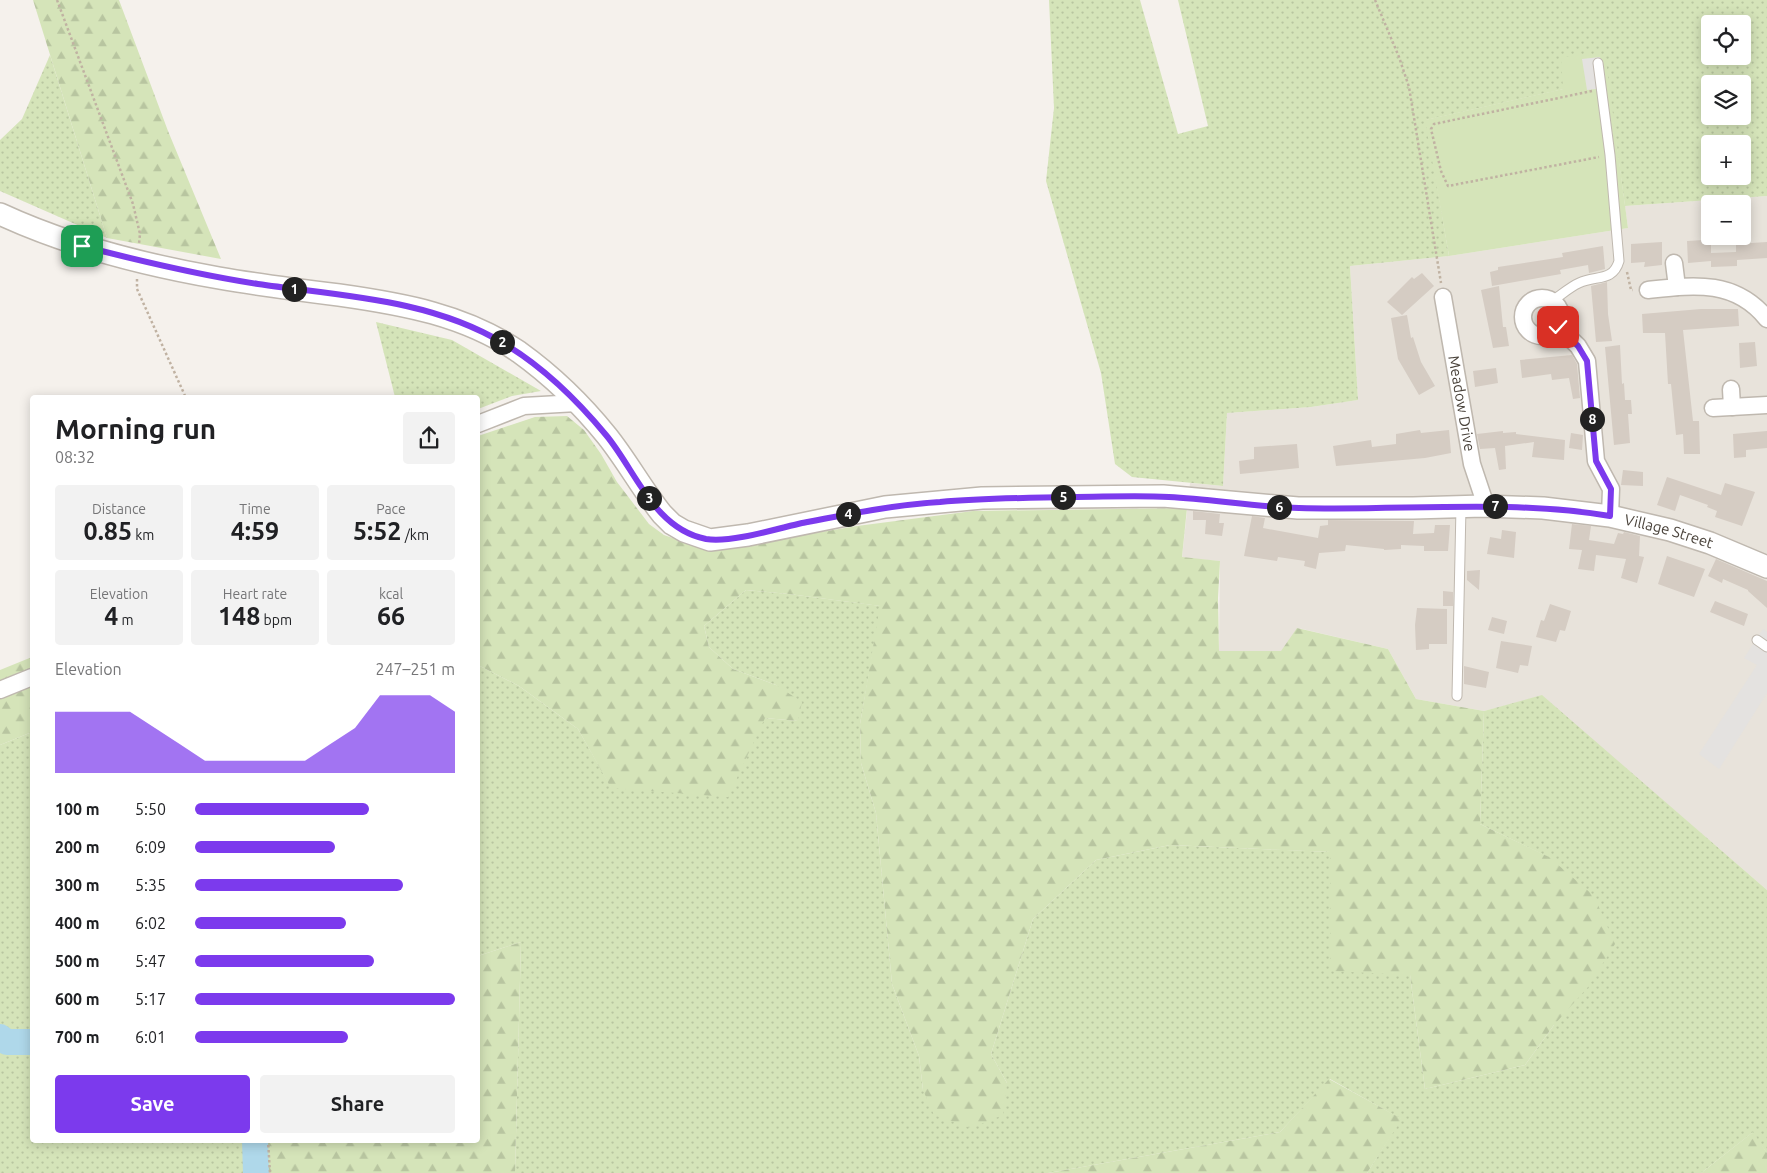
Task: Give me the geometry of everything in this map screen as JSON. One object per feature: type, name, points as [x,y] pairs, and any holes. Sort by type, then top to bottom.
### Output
[{"type":"street","name":"Village Street","points":[[0,214],[52,236],[139,261],[217,278],[398,304],[448,317],[492,336],[519,352],[576,403],[606,435],[634,477],[672,524],[698,537],[710,540],[728,539],[885,507],[936,502],[982,498],[1163,496],[1298,508],[1357,509],[1461,506],[1543,508],[1610,516],[1678,533],[1710,543],[1767,567]]},
{"type":"street","points":[[1674,264],[1677,287]]},
{"type":"street","points":[[1648,290],[1701,287],[1728,291],[1740,295],[1751,302],[1767,319]]},
{"type":"street","name":"Meadow Drive","points":[[1443,297],[1472,464],[1486,506]]},
{"type":"street","points":[[1540,298],[1552,301],[1557,305],[1561,316],[1558,327],[1548,335],[1535,335],[1529,332],[1523,321],[1523,314],[1529,303],[1540,298]]},
{"type":"street","points":[[1558,327],[1578,346],[1587,361],[1596,461],[1611,489],[1610,516]]},
{"type":"street","points":[[1732,389],[1732,407]]},
{"type":"street","points":[[480,423],[524,406],[576,403]]},
{"type":"street","points":[[1713,408],[1767,405]]},
{"type":"street","points":[[0,690],[30,678]]},
{"type":"lane","points":[[1552,301],[1579,283],[1609,276],[1616,270],[1619,261],[1610,155],[1598,63]]},
{"type":"lane","points":[[1456,696],[1461,506]]},
{"type":"lane","points":[[1757,640],[1767,647]]},
{"type":"path","points":[[57,0],[133,204],[140,234],[138,251]]},
{"type":"path","points":[[1375,0],[1400,57],[1409,87],[1443,297]]},
{"type":"path","points":[[1601,85],[1590,93],[1434,124],[1431,129],[1441,171],[1448,186],[1610,155]]},
{"type":"path","points":[[1619,261],[1626,268],[1631,290],[1648,290]]},
{"type":"path","points":[[137,275],[137,289],[185,395]]},
{"type":"path","points":[[268,1143],[270,1173]]},
{"type":"shaded area","points":[[1600,57],[1604,88],[1587,90],[1582,59]]},
{"type":"shaded area","points":[[1767,196],[1767,890],[1542,696],[1484,711],[1416,699],[1388,649],[1298,628],[1282,651],[1219,651],[1220,561],[1182,558],[1190,483],[1223,486],[1227,413],[1311,407],[1358,400],[1350,266],[1449,256],[1628,228],[1625,206],[1701,201],[1701,245],[1751,245],[1751,197]]},
{"type":"shaded area","points":[[1763,629],[1767,632],[1767,693],[1719,769],[1699,754],[1757,665],[1744,658]]},
{"type":"green space","points":[[33,0],[119,0],[168,131],[221,259],[107,238]]},
{"type":"green space","points":[[1049,0],[1140,0],[1178,134],[1208,126],[1178,0],[1767,0],[1767,196],[1701,195],[1701,201],[1625,206],[1604,54],[1564,89],[1426,120],[1449,256],[1350,266],[1358,400],[1311,407],[1227,413],[1223,486],[1132,477],[1115,464],[1101,373],[1046,181],[1054,108]]},
{"type":"green space","points":[[1605,54],[1628,228],[1449,256],[1425,120],[1563,89],[1561,57]]},
{"type":"green space","points":[[50,55],[107,238],[0,191],[0,140],[22,119]]},
{"type":"green space","points":[[376,322],[452,340],[541,391],[512,396],[480,408],[480,395],[394,395]]},
{"type":"green space","points":[[567,416],[584,430],[617,482],[649,524],[664,535],[687,543],[736,546],[857,526],[973,511],[1187,508],[1182,557],[1220,561],[1218,598],[1219,651],[1281,651],[1297,628],[1388,649],[1416,699],[1484,711],[1480,824],[1549,857],[1594,896],[1615,944],[1588,987],[1554,1025],[1525,1065],[1425,1089],[1410,975],[1330,971],[1330,852],[1170,845],[1096,860],[1033,919],[991,1054],[1007,1083],[1003,1115],[971,1128],[934,1115],[923,1090],[919,1056],[892,984],[876,813],[861,763],[860,724],[880,606],[746,590],[704,626],[709,647],[733,669],[776,685],[802,702],[798,721],[765,718],[728,797],[611,788],[578,729],[519,686],[480,666],[480,435],[535,417]]},
{"type":"green space","points":[[746,590],[881,606],[860,724],[861,763],[876,813],[892,984],[919,1056],[923,1090],[1007,1083],[991,1054],[1033,919],[1096,860],[1170,845],[1331,852],[1410,975],[1425,1089],[1525,1065],[1554,1025],[1548,857],[1480,824],[1484,711],[1542,695],[1767,890],[1767,1153],[1752,1133],[1701,1173],[1367,1173],[1401,1119],[1330,1079],[1280,1132],[1048,1173],[515,1173],[521,942],[480,955],[480,666],[519,686],[578,729],[611,787],[765,718],[798,721],[776,685],[733,669],[709,647],[704,626]]},
{"type":"green space","points":[[30,658],[30,733],[0,745],[0,670]]},
{"type":"green space","points":[[30,733],[30,1143],[243,1143],[244,1173],[0,1173],[0,745]]},
{"type":"green space","points":[[521,942],[515,1173],[244,1173],[243,1143],[480,1143],[480,955]]},
{"type":"green space","points":[[1329,1079],[1402,1119],[1367,1173],[1048,1173],[1280,1132]]},
{"type":"green space","points":[[1753,1132],[1767,1153],[1767,1173],[1701,1173]]},
{"type":"building","points":[[1701,240],[1701,245],[1711,245],[1711,253],[1736,252],[1736,245],[1767,242],[1767,258],[1737,260],[1737,266],[1711,267],[1711,261],[1688,263],[1687,241]]},
{"type":"building","points":[[1662,242],[1662,265],[1644,267],[1645,262],[1631,263],[1631,244]]},
{"type":"building","points":[[1603,246],[1605,269],[1589,273],[1588,265],[1560,270],[1561,274],[1492,286],[1490,272],[1498,270],[1498,267],[1563,257],[1562,253]]},
{"type":"building","points":[[1422,273],[1434,286],[1402,315],[1387,302],[1412,277],[1414,279]]},
{"type":"building","points":[[1607,282],[1608,314],[1612,341],[1596,342],[1591,286]]},
{"type":"building","points":[[1499,286],[1503,327],[1506,327],[1509,346],[1493,348],[1481,290]]},
{"type":"building","points":[[1701,309],[1738,309],[1739,326],[1683,330],[1693,421],[1699,421],[1700,454],[1684,454],[1683,434],[1676,435],[1671,384],[1668,384],[1665,333],[1643,333],[1642,314]]},
{"type":"building","points":[[1407,315],[1411,338],[1413,337],[1421,362],[1435,386],[1419,395],[1398,359],[1391,318]]},
{"type":"building","points":[[1755,342],[1757,366],[1740,368],[1739,343]]},
{"type":"building","points":[[1620,345],[1622,384],[1624,383],[1625,400],[1631,400],[1632,414],[1628,414],[1630,443],[1614,445],[1605,347]]},
{"type":"building","points":[[1572,355],[1577,364],[1580,398],[1573,399],[1569,378],[1552,380],[1551,374],[1522,378],[1520,360]]},
{"type":"building","points":[[1496,368],[1498,383],[1475,387],[1473,371]]},
{"type":"building","points":[[1420,430],[1421,433],[1449,430],[1451,453],[1425,458],[1336,466],[1333,446],[1371,440],[1372,447],[1396,444],[1396,434]]},
{"type":"building","points":[[1503,431],[1503,433],[1516,432],[1516,434],[1565,440],[1564,460],[1532,457],[1534,442],[1505,446],[1506,469],[1499,470],[1495,448],[1480,449],[1477,434]]},
{"type":"building","points":[[1767,431],[1767,448],[1746,450],[1746,457],[1734,458],[1733,434]]},
{"type":"building","points":[[1571,433],[1583,435],[1582,450],[1569,448]]},
{"type":"building","points":[[1297,444],[1299,468],[1240,474],[1239,461],[1254,459],[1254,447]]},
{"type":"building","points":[[1623,470],[1643,472],[1643,486],[1621,485]]},
{"type":"building","points":[[1667,477],[1721,495],[1725,483],[1755,492],[1742,526],[1715,517],[1717,511],[1707,507],[1708,505],[1680,495],[1675,511],[1657,505]]},
{"type":"building","points":[[1193,511],[1220,514],[1219,523],[1224,523],[1222,536],[1205,534],[1206,520],[1193,520]]},
{"type":"building","points":[[1252,516],[1265,518],[1263,528],[1318,538],[1320,526],[1328,525],[1328,520],[1414,521],[1413,534],[1434,533],[1435,525],[1450,525],[1448,551],[1424,551],[1424,546],[1401,545],[1401,549],[1384,550],[1346,545],[1345,551],[1319,553],[1316,569],[1304,566],[1305,561],[1278,557],[1277,561],[1244,556]]},
{"type":"building","points":[[1572,524],[1591,526],[1589,540],[1614,544],[1618,533],[1623,534],[1624,532],[1640,536],[1639,556],[1644,557],[1637,583],[1621,578],[1626,559],[1596,555],[1594,571],[1578,569],[1582,550],[1569,549]]},
{"type":"building","points":[[1502,530],[1516,532],[1514,558],[1487,554],[1490,537],[1501,539]]},
{"type":"building","points":[[1667,556],[1705,569],[1694,597],[1658,584]]},
{"type":"building","points":[[1716,559],[1767,581],[1767,608],[1748,590],[1723,579],[1722,583],[1708,576]]},
{"type":"building","points":[[1480,570],[1479,590],[1467,580],[1467,571]]},
{"type":"building","points":[[1443,591],[1453,592],[1453,606],[1443,606]]},
{"type":"building","points":[[1715,601],[1748,614],[1744,626],[1710,612]]},
{"type":"building","points":[[1550,604],[1571,611],[1565,631],[1560,630],[1556,642],[1536,637],[1541,620],[1544,621]]},
{"type":"building","points":[[1417,608],[1447,609],[1447,644],[1429,644],[1429,649],[1416,650],[1415,625]]},
{"type":"building","points":[[1492,617],[1507,621],[1504,634],[1488,630]]},
{"type":"building","points":[[1501,641],[1532,646],[1528,666],[1520,665],[1518,673],[1496,668]]},
{"type":"building","points":[[1464,666],[1489,672],[1486,688],[1464,684]]},
{"type":"waterway","points":[[0,1037],[7,1042],[30,1042]]},
{"type":"waterway","points":[[255,1143],[256,1173]]},
{"type":"route","points":[[82,246],[217,278],[398,304],[425,310],[471,326],[519,352],[540,369],[584,410],[606,435],[662,514],[672,524],[684,531],[710,540],[728,539],[885,507],[982,498],[1163,496],[1298,508],[1357,509],[1486,506],[1543,508],[1610,516],[1611,489],[1596,461],[1587,361],[1578,346],[1558,327]]}]
